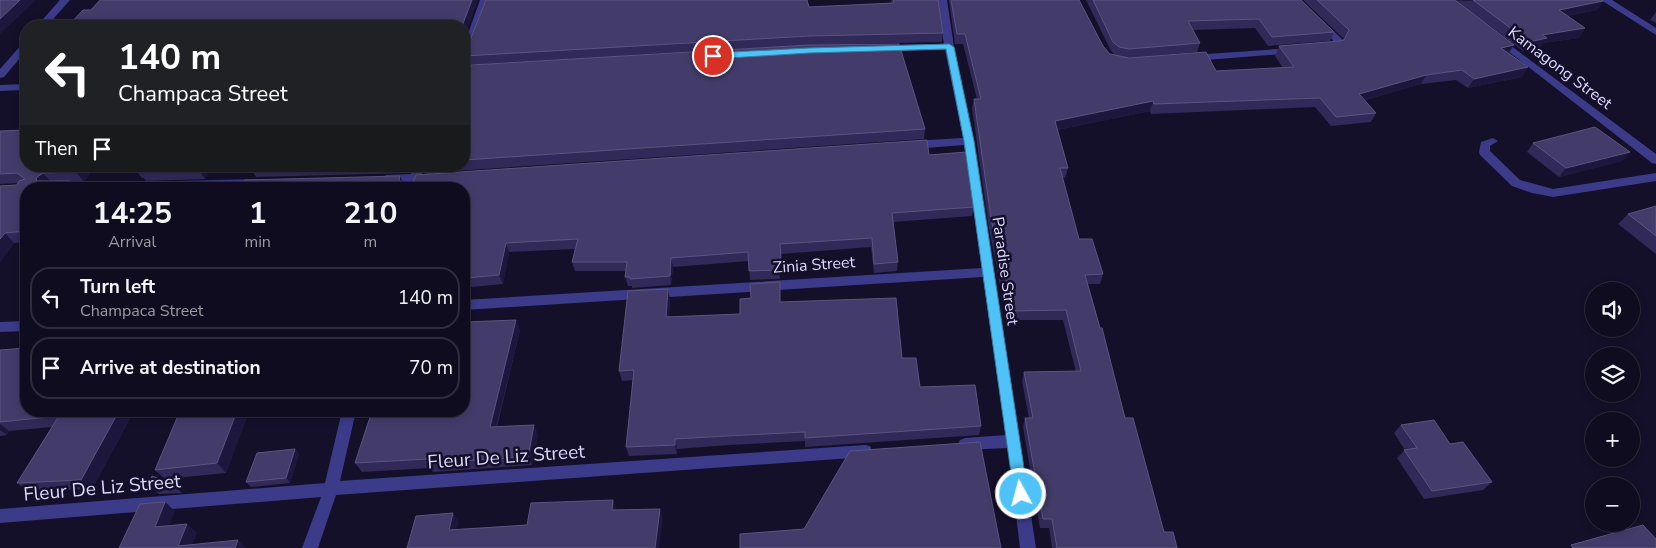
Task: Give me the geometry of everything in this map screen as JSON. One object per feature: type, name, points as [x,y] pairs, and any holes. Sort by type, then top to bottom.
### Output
[{"type":"street","points":[[47,20],[65,0]]},
{"type":"street","points":[[470,41],[485,0]]},
{"type":"street","name":"Paradise Street","points":[[942,0],[949,47],[969,141],[1028,548]]},
{"type":"street","points":[[1185,58],[1308,50],[1335,46],[1338,40],[1295,0]]},
{"type":"street","points":[[1609,2],[1626,0]]},
{"type":"street","points":[[1609,2],[1656,32]]},
{"type":"street","name":"Kamagong Street","points":[[1493,36],[1656,160]]},
{"type":"street","points":[[875,49],[949,47]]},
{"type":"street","points":[[0,75],[20,52]]},
{"type":"street","points":[[470,70],[493,68]]},
{"type":"street","points":[[0,88],[20,87]]},
{"type":"street","points":[[900,146],[969,141]]},
{"type":"street","points":[[1493,141],[1485,144],[1484,152],[1516,183],[1532,189],[1553,193],[1656,177]]},
{"type":"street","points":[[421,182],[444,176]]},
{"type":"street","points":[[375,180],[394,182]]},
{"type":"street","name":"Zinia Street","points":[[470,305],[988,272]]},
{"type":"street","points":[[0,327],[20,326]]},
{"type":"street","points":[[310,548],[330,489],[348,417]]},
{"type":"street","points":[[955,445],[1014,441]]},
{"type":"street","name":"Fleur De Liz Street","points":[[0,516],[330,489],[876,451]]},
{"type":"building","points":[[0,0],[20,0],[0,19]]},
{"type":"building","points":[[100,0],[472,0],[464,20],[74,20],[83,10],[91,10]]},
{"type":"building","points":[[486,0],[807,0],[809,7],[894,3],[893,0],[938,0],[943,33],[809,36],[470,56],[470,40]]},
{"type":"building","points":[[951,0],[1079,0],[1103,46],[1110,54],[1129,58],[1206,52],[1216,71],[1294,67],[1279,46],[1344,40],[1349,30],[1317,0],[1455,0],[1514,45],[1501,48],[1528,67],[1474,79],[1462,70],[1426,75],[1359,94],[1376,113],[1336,117],[1320,98],[1154,104],[1153,101],[1055,121],[1068,168],[1060,168],[1079,239],[1092,239],[1103,274],[1085,275],[1100,328],[1102,328],[1125,418],[1133,418],[1164,532],[1173,532],[1177,548],[1057,548],[1052,519],[1043,519],[1025,418],[1033,418],[1024,372],[1081,371],[1066,310],[1012,311],[1006,275],[1002,275],[991,218],[974,99],[981,99],[965,34],[957,34]]},
{"type":"building","points":[[1093,0],[1301,0],[1334,32],[1272,37],[1259,19],[1188,21],[1200,43],[1129,49],[1119,47],[1113,42]]},
{"type":"building","points":[[1473,0],[1603,1],[1559,10],[1585,28],[1542,35],[1547,38],[1529,42]]},
{"type":"building","points":[[899,44],[925,129],[470,160],[471,65],[809,45]]},
{"type":"building","points":[[1595,127],[1630,152],[1566,168],[1533,143]]},
{"type":"building","points":[[20,130],[20,172],[76,172],[43,173],[36,178],[37,181],[69,182],[20,182],[20,232],[5,233],[0,239],[0,186],[17,185],[19,181],[25,179],[17,173],[0,174],[0,131]]},
{"type":"building","points":[[927,140],[929,155],[966,152],[974,207],[892,213],[898,262],[874,264],[872,238],[780,244],[781,258],[779,258],[779,270],[749,271],[748,252],[671,258],[670,276],[630,279],[630,277],[625,277],[627,262],[572,262],[578,239],[506,243],[499,275],[470,278],[470,182],[413,182],[416,175]]},
{"type":"building","points":[[400,176],[401,182],[244,182],[245,180]]},
{"type":"building","points":[[1656,206],[1656,236],[1628,214]]},
{"type":"building","points":[[780,282],[780,302],[896,298],[902,358],[916,358],[920,387],[975,385],[981,426],[805,438],[805,432],[675,439],[675,445],[626,447],[634,370],[619,371],[628,291],[668,289],[666,317],[740,314],[740,299],[751,298],[750,284]]},
{"type":"building","points":[[516,320],[490,427],[534,425],[528,457],[427,463],[428,459],[355,463],[370,417],[470,417],[470,322]]},
{"type":"building","points":[[20,348],[20,417],[49,417],[0,422],[0,350]]},
{"type":"building","points":[[58,417],[116,417],[81,480],[17,483]]},
{"type":"building","points":[[177,417],[235,417],[217,463],[155,470]]},
{"type":"building","points":[[1434,420],[1450,444],[1463,442],[1492,482],[1432,491],[1404,450],[1417,448],[1401,425]]},
{"type":"building","points":[[980,442],[1001,548],[740,548],[740,534],[804,529],[850,451]]},
{"type":"building","points":[[295,449],[286,478],[246,482],[257,453]]},
{"type":"building","points":[[152,476],[172,484],[148,485]]},
{"type":"building","points":[[613,500],[612,510],[660,509],[655,548],[407,548],[416,516],[453,513],[449,530],[527,525],[531,503]]},
{"type":"building","points":[[165,502],[155,527],[187,524],[178,546],[238,540],[235,548],[119,548],[140,504]]},
{"type":"building","points":[[1643,525],[1656,539],[1656,548],[1573,548],[1571,545],[1618,532],[1640,532],[1640,526]]},
{"type":"route","points":[[713,56],[809,50],[949,47],[969,141],[1021,494]]}]
